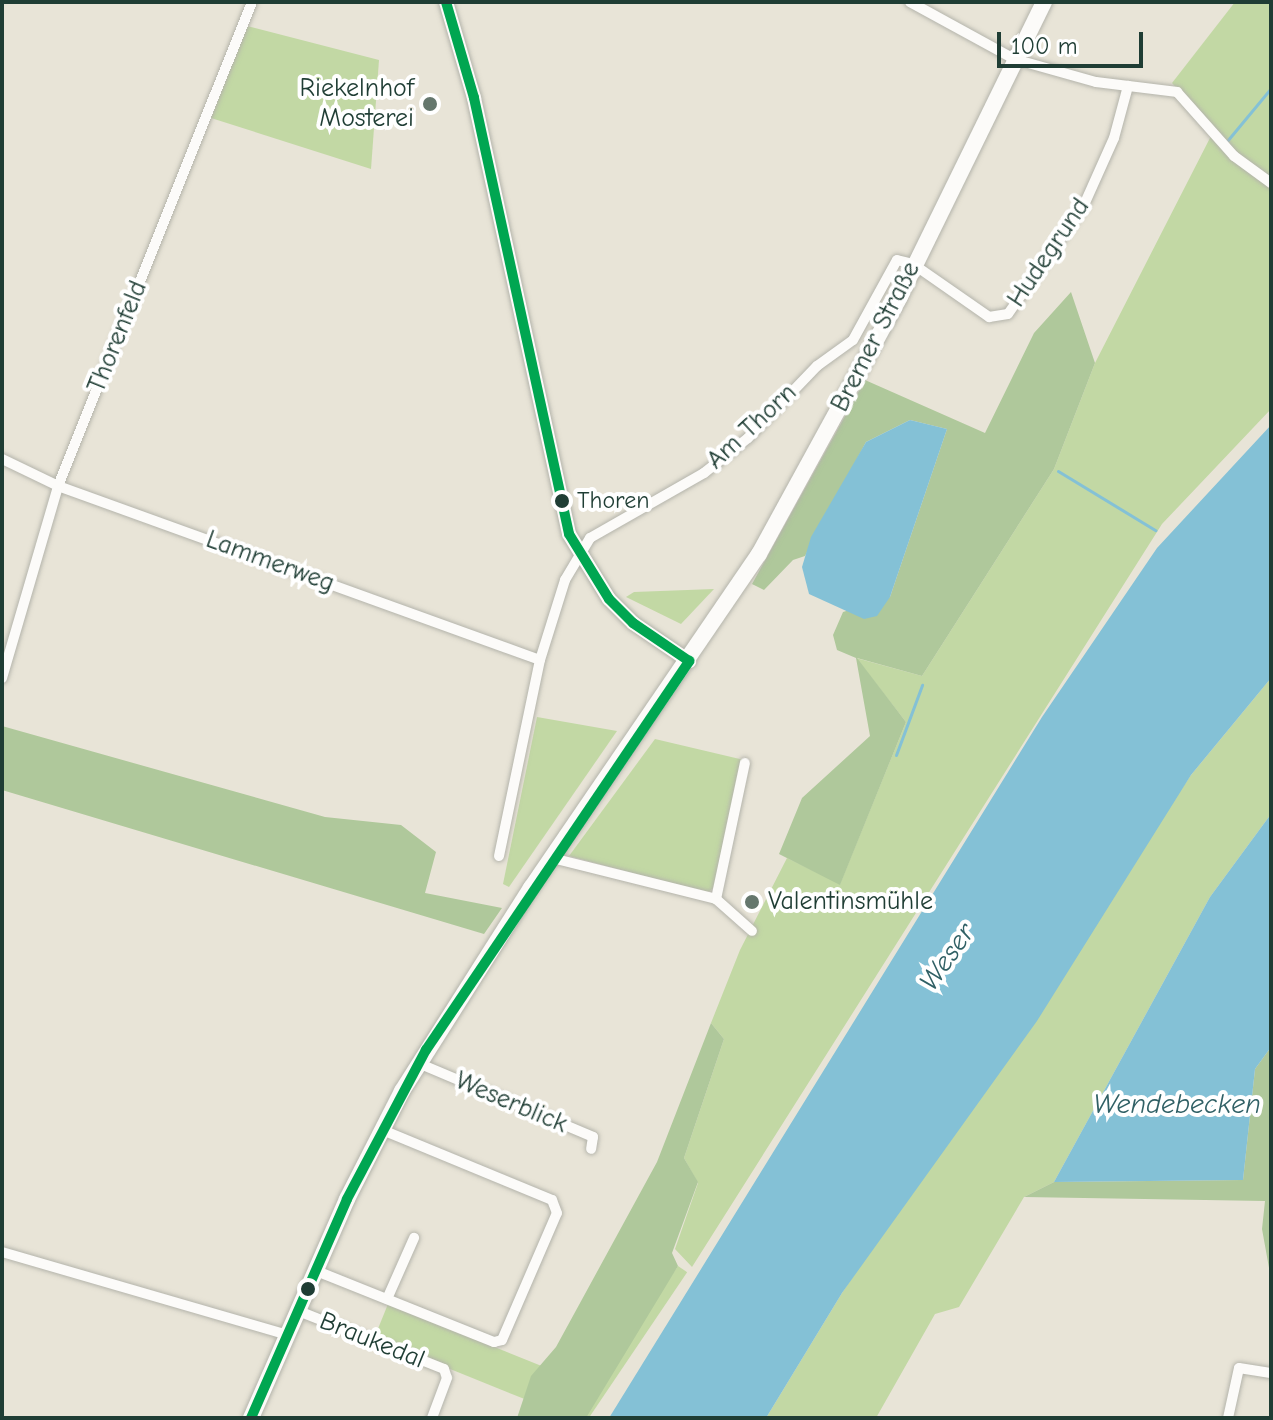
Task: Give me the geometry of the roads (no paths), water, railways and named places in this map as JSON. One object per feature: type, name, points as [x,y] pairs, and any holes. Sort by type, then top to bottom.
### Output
[{"type":"main road","name":"Bremer Straße","points":[[251,1418],[314,1270],[418,1063],[552,858],[752,565],[839,411],[1044,2]]},
{"type":"street","name":"Thorenfeld","points":[[2,678],[58,486],[252,2]]},
{"type":"street","points":[[446,2],[474,98],[561,501],[578,553],[633,623],[689,661]]},
{"type":"street","points":[[910,2],[1014,59],[1128,86],[1177,92],[1234,156],[1271,183]]},
{"type":"street","name":"Hudegrund","points":[[913,264],[989,317],[1008,314],[1084,205],[1114,138],[1128,86]]},
{"type":"street","name":"Am Thorn","points":[[578,553],[590,538],[704,473],[748,438],[817,366],[853,340],[891,264],[897,260],[913,264]]},
{"type":"street","name":"Lammerweg","points":[[2,459],[58,486],[540,660]]},
{"type":"street","points":[[499,856],[540,660],[578,553]]},
{"type":"street","points":[[716,899],[745,763]]},
{"type":"street","points":[[552,858],[716,899],[752,931]]},
{"type":"street","name":"Weserblick","points":[[418,1063],[593,1137],[591,1149]]},
{"type":"street","points":[[314,1270],[499,1342],[557,1213],[552,1200],[382,1130]]},
{"type":"street","points":[[387,1299],[414,1238]]},
{"type":"street","points":[[2,1252],[285,1334]]},
{"type":"street","name":"Braukedal","points":[[296,1310],[444,1369],[447,1378],[432,1418]]},
{"type":"street","points":[[1228,1418],[1239,1368],[1271,1373]]},
{"type":"water","points":[[910,420],[947,429],[890,597],[877,616],[864,619],[809,594],[802,567],[811,537],[866,442]]},
{"type":"water","name":"Weser","points":[[1271,425],[1271,678],[1191,775],[1037,1021],[842,1293],[766,1418],[609,1418],[1042,717],[1157,548]]},
{"type":"water","name":"Wendebecken","points":[[1271,814],[1271,1047],[1255,1069],[1243,1180],[1054,1182],[1210,897]]},
{"type":"waterway","points":[[1227,141],[1271,88]]},
{"type":"waterway","points":[[1058,471],[1155,530]]},
{"type":"waterway","points":[[896,755],[922,685]]},
{"type":"place","name":"Riekelnhof Mosterei","points":[[430,104]]},
{"type":"place","name":"Thoren","points":[[562,501]]},
{"type":"place","name":"Valentinsmühle","points":[[752,902]]}]
